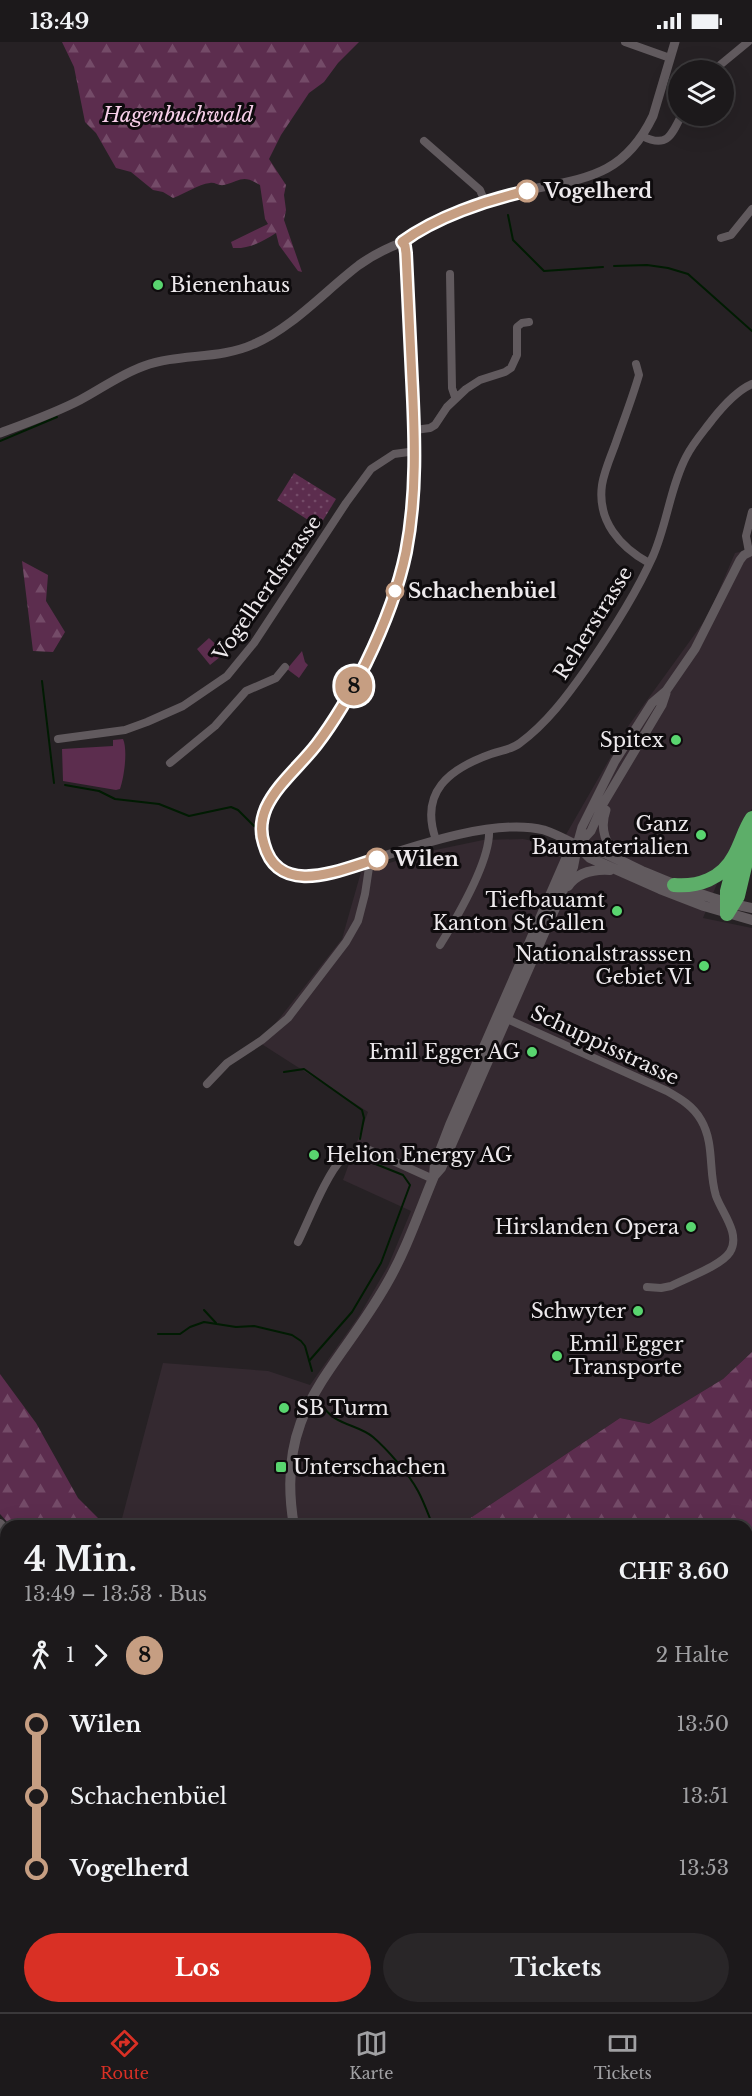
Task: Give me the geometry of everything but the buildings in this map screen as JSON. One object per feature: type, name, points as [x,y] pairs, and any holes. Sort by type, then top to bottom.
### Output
[{"type":"highway","points":[[729,907],[729,883],[742,852],[752,818]]},
{"type":"highway","points":[[674,885],[695,884],[717,876],[742,852],[752,837]]},
{"type":"highway","points":[[742,852],[752,877]]},
{"type":"main road","points":[[577,845],[590,858],[674,885],[729,907],[752,920]]},
{"type":"main road","points":[[293,1520],[290,1502],[290,1471],[302,1415],[328,1368],[388,1283],[433,1177],[435,1164],[450,1125],[558,902],[575,863],[577,845]]},
{"type":"main road","points":[[503,1018],[566,859],[577,845]]},
{"type":"main road","points":[[558,902],[571,882],[579,876],[595,870],[619,866],[687,900],[729,907],[752,908]]},
{"type":"street","points":[[626,42],[670,58]]},
{"type":"street","points":[[0,433],[77,402],[142,367],[159,361],[227,353],[255,344],[281,328],[368,259],[393,244],[402,242],[448,217],[485,202],[588,177],[620,161],[634,148],[653,116],[675,42]]},
{"type":"street","points":[[726,60],[748,42]]},
{"type":"street","points":[[642,136],[654,142],[662,141],[669,136],[675,126]]},
{"type":"street","points":[[424,141],[480,190],[485,202]]},
{"type":"street","points":[[721,238],[731,235],[752,209]]},
{"type":"street","points":[[402,242],[406,253],[416,451],[411,516],[405,553],[396,588],[377,641],[335,719],[268,805],[261,831],[266,851],[273,862],[284,871],[296,876],[318,877],[436,840],[489,830],[536,829],[577,845]]},
{"type":"street","points":[[450,274],[452,388],[455,397]]},
{"type":"street","points":[[415,430],[435,425],[455,397],[472,384],[511,368],[517,355],[517,327],[529,322]]},
{"type":"street","points":[[636,364],[639,375],[607,466],[602,486],[602,502],[606,520],[616,538],[631,552],[649,563]]},
{"type":"street","name":"Reherstrasse","points":[[436,840],[431,809],[440,785],[458,769],[494,752],[505,751],[517,745],[551,715],[575,685],[620,618],[649,563],[686,457],[722,408],[741,390],[752,384]]},
{"type":"street","name":"Vogelherdstrasse","points":[[58,739],[125,730],[136,726],[183,706],[227,676],[254,643],[371,469],[394,454],[416,451]]},
{"type":"street","points":[[577,845],[582,827],[615,761],[652,703],[666,691],[695,648],[740,560],[750,552],[746,536],[752,512]]},
{"type":"street","points":[[170,763],[214,726],[246,692],[276,678],[285,667]]},
{"type":"street","points":[[577,845],[591,831],[603,804],[662,705],[666,691]]},
{"type":"street","points":[[617,780],[602,821],[606,842],[619,866]]},
{"type":"street","points":[[440,945],[461,910],[482,863],[488,845],[489,830]]},
{"type":"street","points":[[207,1084],[227,1063],[268,1035],[288,1018],[346,942],[358,921],[370,861]]},
{"type":"street","name":"Schuppisstrasse","points":[[503,1018],[668,1090],[690,1105],[704,1125],[711,1149],[714,1189],[733,1234],[732,1246],[718,1262],[670,1286],[647,1287]]},
{"type":"street","points":[[298,1242],[333,1170],[342,1159],[351,1153],[369,1150],[433,1177]]},
{"type":"shaded area","points":[[752,549],[752,809],[745,815],[703,918],[752,928],[752,1352],[723,1379],[649,1424],[620,1418],[467,1520],[122,1520],[163,1363],[268,1371],[310,1385],[359,1316],[388,1266],[411,1211],[343,1180],[368,1112],[260,1043],[342,939],[361,872],[421,853],[483,840],[523,839],[562,847],[564,838],[629,725],[708,616],[735,553]]},
{"type":"green space","name":"Hagenbuchwald","points":[[62,42],[359,42],[338,63],[324,82],[309,93],[281,135],[269,159],[286,185],[284,220],[302,272],[298,271],[279,245],[276,233],[256,244],[233,248],[231,242],[268,224],[265,219],[260,185],[245,179],[224,185],[210,183],[173,198],[163,192],[153,190],[131,172],[116,168],[96,133],[85,122],[74,67]]},
{"type":"green space","points":[[294,473],[336,499],[319,527],[277,500]]},
{"type":"green space","points":[[22,561],[48,575],[46,601],[65,632],[53,652],[33,651]]},
{"type":"green space","points":[[209,638],[225,653],[210,665],[197,649]]},
{"type":"green space","points":[[302,651],[308,665],[299,678],[287,669]]},
{"type":"green space","points":[[123,739],[125,764],[120,789],[63,781],[62,749],[113,746],[113,740]]},
{"type":"green space","points":[[752,1352],[752,1520],[467,1520],[620,1418],[649,1424],[723,1379]]},
{"type":"green space","points":[[0,1374],[36,1423],[78,1498],[100,1520],[5,1520],[0,1514]]},
{"type":"waterway","points":[[508,215],[513,240],[544,271],[603,267]]},
{"type":"waterway","points":[[614,266],[647,265],[688,274],[752,331]]},
{"type":"waterway","points":[[0,441],[57,417]]},
{"type":"waterway","points":[[42,681],[54,783]]},
{"type":"waterway","points":[[65,785],[99,791],[115,799],[159,804],[189,816],[231,807],[238,810],[254,826]]},
{"type":"waterway","points":[[284,1072],[304,1069],[362,1110],[364,1118],[360,1139]]},
{"type":"waterway","points":[[309,1361],[352,1312],[381,1263],[410,1185],[403,1175],[368,1161]]},
{"type":"waterway","points":[[204,1310],[216,1323]]},
{"type":"waterway","points":[[158,1334],[180,1334],[204,1322],[236,1327],[254,1326],[292,1335],[305,1346],[312,1371]]},
{"type":"waterway","points":[[322,1404],[332,1416],[367,1433],[379,1442],[414,1484],[431,1520]]},
{"type":"bus line","name":"8","points":[[377,859],[318,877],[296,876],[284,871],[273,862],[266,851],[261,831],[265,810],[317,744],[346,701],[383,626],[405,553],[411,516],[416,451],[406,253],[402,242],[448,217],[485,202],[527,191]]},
{"type":"place","name":"Vogelherd","points":[[527,191]]},
{"type":"place","name":"Bienenhaus","points":[[158,285]]},
{"type":"place","name":"Schachenbüel","points":[[395,591]]},
{"type":"place","name":"Spitex","points":[[676,740]]},
{"type":"place","name":"Ganz Baumaterialien","points":[[701,835]]},
{"type":"place","name":"Wilen","points":[[377,859]]},
{"type":"place","name":"Tiefbauamt Kanton St.Gallen","points":[[617,911]]},
{"type":"place","name":"Nationalstrasssen Gebiet VI","points":[[704,966]]},
{"type":"place","name":"Emil Egger AG","points":[[532,1052]]},
{"type":"place","name":"Helion Energy AG","points":[[314,1155]]},
{"type":"place","name":"Hirslanden Opera","points":[[691,1227]]},
{"type":"place","name":"Schwyter","points":[[638,1311]]},
{"type":"place","name":"Emil Egger Transporte","points":[[557,1356]]},
{"type":"place","name":"SB Turm","points":[[284,1408]]},
{"type":"place","name":"Unterschachen","points":[[281,1467]]}]
